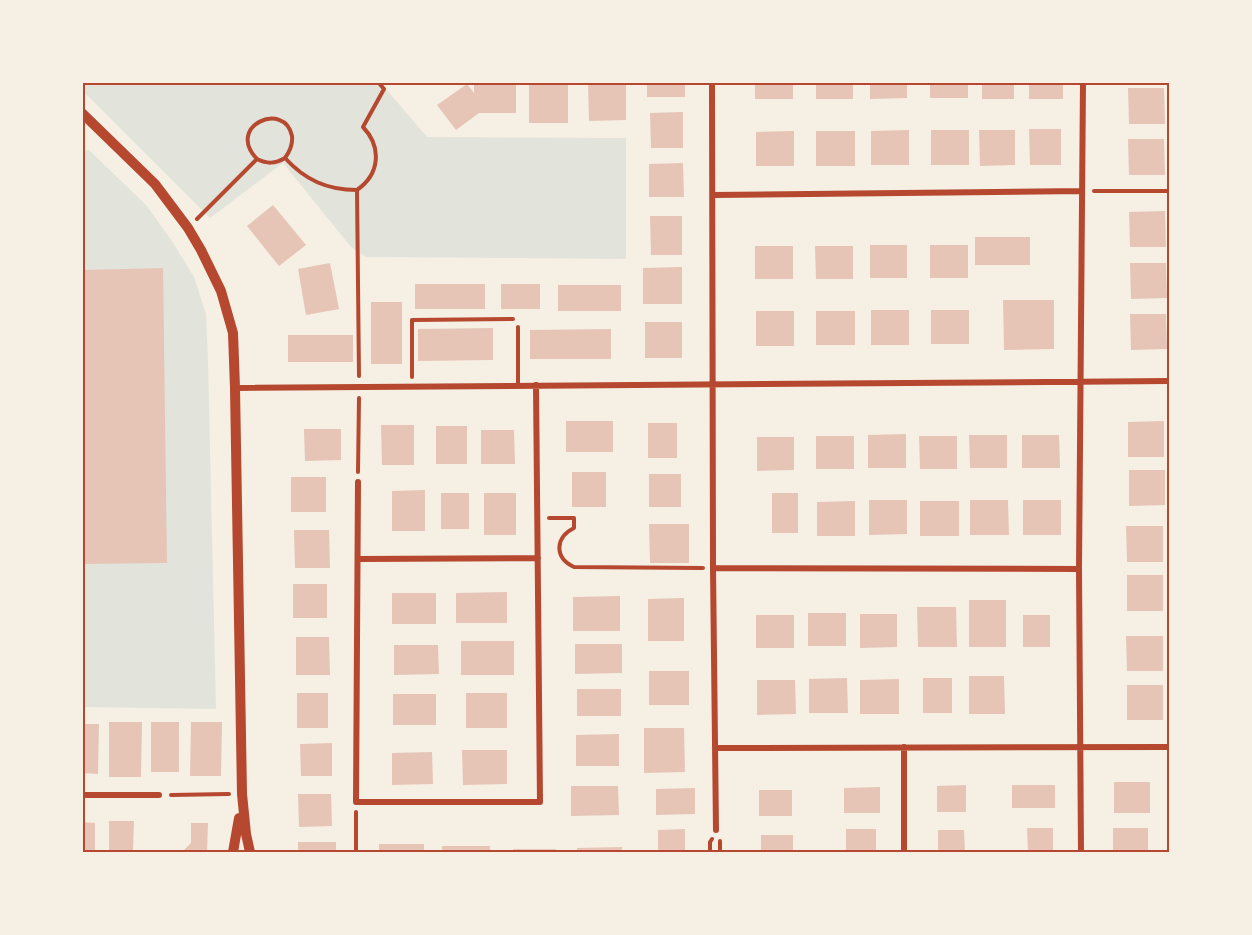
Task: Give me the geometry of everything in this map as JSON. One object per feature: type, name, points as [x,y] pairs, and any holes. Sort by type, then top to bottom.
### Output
[{"type":"street","points":[[712,82],[716,830]]},
{"type":"street","points":[[1081,852],[1078,569],[1083,82]]},
{"type":"street","points":[[82,113],[155,184],[188,228],[221,291],[233,333],[242,794],[250,852]]},
{"type":"street","points":[[82,117],[96,126]]},
{"type":"street","points":[[713,195],[1082,191]]},
{"type":"street","points":[[235,388],[1170,381]]},
{"type":"street","points":[[358,482],[356,802],[540,802],[536,385]]},
{"type":"street","points":[[358,559],[538,558]]},
{"type":"street","points":[[713,568],[1078,569]]},
{"type":"street","points":[[904,747],[904,852]]},
{"type":"street","points":[[716,748],[1170,747]]},
{"type":"street","points":[[234,852],[242,794]]},
{"type":"street","points":[[82,795],[159,795]]},
{"type":"lane","points":[[518,327],[518,385]]},
{"type":"path","points":[[285,158],[298,172],[333,188],[357,190],[367,183],[373,173],[376,158],[375,146],[363,127],[384,89],[378,82]]},
{"type":"path","points":[[274,118],[280,121],[291,131],[292,146],[289,152],[278,162],[264,163],[257,159],[248,147],[249,132],[259,121],[274,118]]},
{"type":"path","points":[[188,228],[257,159]]},
{"type":"path","points":[[357,190],[358,482]]},
{"type":"path","points":[[1082,191],[1170,191]]},
{"type":"path","points":[[412,386],[412,320],[518,319],[518,327]]},
{"type":"path","points":[[538,518],[574,518],[574,528],[563,536],[559,548],[563,560],[574,567],[713,568]]},
{"type":"path","points":[[159,795],[242,794]]},
{"type":"path","points":[[356,802],[356,852]]},
{"type":"shaded area","points":[[82,83],[381,83],[427,137],[626,138],[626,259],[366,257],[351,247],[283,163],[210,218],[83,91]]},
{"type":"shaded area","points":[[88,149],[146,205],[172,241],[194,277],[206,314],[216,709],[83,707],[82,154]]},
{"type":"building","points":[[474,82],[516,82],[516,113],[479,113],[456,130],[437,105],[467,84],[474,93]]},
{"type":"building","points":[[529,82],[568,82],[568,123],[529,123]]},
{"type":"building","points":[[588,82],[626,82],[626,120],[589,121]]},
{"type":"building","points":[[647,82],[685,82],[685,97],[647,97]]},
{"type":"building","points":[[755,82],[793,82],[793,99],[755,99]]},
{"type":"building","points":[[816,82],[853,82],[853,99],[816,99]]},
{"type":"building","points":[[870,82],[907,82],[907,98],[870,99]]},
{"type":"building","points":[[930,82],[968,82],[968,98],[930,98]]},
{"type":"building","points":[[982,82],[1014,82],[1014,99],[982,99]]},
{"type":"building","points":[[1029,82],[1063,82],[1063,99],[1029,99]]},
{"type":"building","points":[[1128,88],[1164,88],[1165,124],[1129,124]]},
{"type":"building","points":[[683,112],[683,148],[651,148],[650,113]]},
{"type":"building","points":[[1029,129],[1061,129],[1061,165],[1030,165]]},
{"type":"building","points":[[909,130],[909,165],[871,165],[871,131]]},
{"type":"building","points":[[931,130],[969,130],[969,165],[931,165]]},
{"type":"building","points":[[979,130],[1015,130],[1015,165],[980,166]]},
{"type":"building","points":[[794,131],[794,166],[756,166],[756,132]]},
{"type":"building","points":[[816,131],[855,131],[855,166],[816,166]]},
{"type":"building","points":[[1128,139],[1164,139],[1165,175],[1129,175]]},
{"type":"building","points":[[683,163],[684,197],[649,197],[649,164]]},
{"type":"building","points":[[273,205],[306,245],[279,266],[247,226]]},
{"type":"building","points":[[1165,211],[1166,247],[1130,247],[1129,212]]},
{"type":"building","points":[[650,216],[682,216],[682,255],[651,255]]},
{"type":"building","points":[[975,237],[1030,237],[1030,265],[975,265]]},
{"type":"building","points":[[870,245],[907,245],[907,278],[870,278]]},
{"type":"building","points":[[930,245],[968,245],[968,278],[930,278]]},
{"type":"building","points":[[755,246],[793,246],[793,279],[755,279]]},
{"type":"building","points":[[815,246],[853,246],[853,279],[816,279]]},
{"type":"building","points":[[330,263],[339,309],[306,315],[298,269]]},
{"type":"building","points":[[1130,263],[1166,263],[1167,298],[1131,299]]},
{"type":"building","points":[[682,267],[682,304],[643,304],[643,268]]},
{"type":"building","points":[[163,268],[167,563],[82,564],[82,270]]},
{"type":"building","points":[[415,284],[485,284],[485,309],[415,309]]},
{"type":"building","points":[[501,284],[540,284],[540,309],[501,309]]},
{"type":"building","points":[[558,285],[621,285],[621,311],[558,311]]},
{"type":"building","points":[[1003,300],[1054,300],[1054,349],[1004,350]]},
{"type":"building","points":[[371,302],[402,302],[402,364],[371,364]]},
{"type":"building","points":[[871,310],[909,310],[909,345],[871,345]]},
{"type":"building","points":[[931,310],[969,310],[969,344],[931,344]]},
{"type":"building","points":[[756,311],[794,311],[794,346],[756,346]]},
{"type":"building","points":[[816,311],[855,311],[855,345],[816,345]]},
{"type":"building","points":[[1130,314],[1166,314],[1167,349],[1131,350]]},
{"type":"building","points":[[645,322],[682,322],[682,358],[645,358]]},
{"type":"building","points":[[493,328],[493,360],[418,361],[418,329]]},
{"type":"building","points":[[611,329],[611,359],[530,359],[530,330]]},
{"type":"building","points":[[288,335],[353,335],[353,362],[288,362]]},
{"type":"building","points":[[566,421],[613,421],[613,452],[566,452]]},
{"type":"building","points":[[1164,421],[1164,457],[1128,457],[1128,422]]},
{"type":"building","points":[[648,423],[677,423],[677,458],[648,458]]},
{"type":"building","points":[[381,425],[414,425],[414,465],[382,465]]},
{"type":"building","points":[[436,426],[467,426],[467,464],[436,464]]},
{"type":"building","points":[[304,429],[341,429],[341,460],[305,461]]},
{"type":"building","points":[[481,430],[514,430],[515,464],[481,464]]},
{"type":"building","points":[[906,434],[906,468],[868,468],[868,435]]},
{"type":"building","points":[[969,435],[1007,435],[1007,468],[970,468]]},
{"type":"building","points":[[1022,435],[1059,435],[1060,468],[1022,468]]},
{"type":"building","points":[[816,436],[854,436],[854,469],[816,469]]},
{"type":"building","points":[[919,436],[957,436],[957,469],[920,469]]},
{"type":"building","points":[[757,437],[794,437],[794,470],[757,471]]},
{"type":"building","points":[[1129,470],[1165,470],[1165,505],[1129,506]]},
{"type":"building","points":[[572,472],[606,472],[606,507],[572,507]]},
{"type":"building","points":[[649,474],[681,474],[681,507],[649,507]]},
{"type":"building","points":[[291,477],[326,477],[326,512],[291,512]]},
{"type":"building","points":[[425,490],[425,531],[392,531],[392,491]]},
{"type":"building","points":[[441,493],[469,493],[469,529],[441,529]]},
{"type":"building","points":[[484,493],[516,493],[516,535],[484,535]]},
{"type":"building","points":[[772,493],[798,493],[798,533],[772,533]]},
{"type":"building","points":[[869,500],[907,500],[907,534],[869,535]]},
{"type":"building","points":[[970,500],[1008,500],[1009,535],[970,535]]},
{"type":"building","points":[[1023,500],[1061,500],[1061,535],[1023,535]]},
{"type":"building","points":[[855,501],[855,536],[817,536],[817,502]]},
{"type":"building","points":[[920,501],[959,501],[959,536],[920,536]]},
{"type":"building","points":[[649,524],[689,524],[689,563],[650,563]]},
{"type":"building","points":[[1126,526],[1163,526],[1163,562],[1127,562]]},
{"type":"building","points":[[294,530],[329,530],[330,568],[295,568]]},
{"type":"building","points":[[1127,575],[1163,575],[1163,611],[1127,611]]},
{"type":"building","points":[[293,584],[327,584],[327,618],[293,618]]},
{"type":"building","points":[[507,592],[507,623],[456,623],[456,593]]},
{"type":"building","points":[[392,593],[436,593],[436,624],[392,624]]},
{"type":"building","points":[[620,596],[620,631],[573,631],[573,597]]},
{"type":"building","points":[[684,598],[684,641],[648,641],[648,599]]},
{"type":"building","points":[[969,600],[1006,600],[1006,647],[969,647]]},
{"type":"building","points":[[917,607],[956,607],[957,647],[918,647]]},
{"type":"building","points":[[808,613],[846,613],[846,646],[808,646]]},
{"type":"building","points":[[860,614],[897,614],[897,647],[860,648]]},
{"type":"building","points":[[756,615],[794,615],[794,648],[756,648]]},
{"type":"building","points":[[1023,615],[1050,615],[1050,647],[1023,647]]},
{"type":"building","points":[[1126,636],[1163,636],[1163,671],[1127,671]]},
{"type":"building","points":[[296,637],[329,637],[330,675],[296,675]]},
{"type":"building","points":[[461,641],[514,641],[514,675],[461,675]]},
{"type":"building","points":[[575,644],[622,644],[622,673],[575,674]]},
{"type":"building","points":[[394,645],[438,645],[439,674],[394,675]]},
{"type":"building","points":[[649,671],[689,671],[689,705],[649,705]]},
{"type":"building","points":[[969,676],[1004,676],[1005,714],[969,714]]},
{"type":"building","points":[[847,678],[848,713],[809,713],[809,679]]},
{"type":"building","points":[[923,678],[952,678],[952,713],[923,713]]},
{"type":"building","points":[[899,679],[899,714],[860,714],[860,680]]},
{"type":"building","points":[[757,680],[795,680],[796,714],[757,715]]},
{"type":"building","points":[[1127,685],[1163,685],[1163,720],[1127,720]]},
{"type":"building","points":[[577,689],[621,689],[621,716],[577,716]]},
{"type":"building","points":[[297,693],[328,693],[328,728],[297,728]]},
{"type":"building","points":[[466,693],[507,693],[507,728],[466,728]]},
{"type":"building","points":[[393,694],[436,694],[436,725],[393,725]]},
{"type":"building","points":[[109,722],[142,722],[141,777],[109,777]]},
{"type":"building","points":[[151,722],[179,722],[179,772],[151,772]]},
{"type":"building","points":[[191,722],[222,722],[221,776],[190,776]]},
{"type":"building","points":[[82,724],[99,724],[98,774],[82,773]]},
{"type":"building","points":[[644,728],[684,728],[685,772],[644,773]]},
{"type":"building","points":[[619,734],[619,766],[576,766],[576,735]]},
{"type":"building","points":[[332,743],[332,776],[301,776],[300,744]]},
{"type":"building","points":[[462,750],[507,750],[507,784],[463,785]]},
{"type":"building","points":[[432,752],[433,784],[392,785],[392,753]]},
{"type":"building","points":[[1114,782],[1150,782],[1150,813],[1114,813]]},
{"type":"building","points":[[966,785],[966,812],[937,812],[937,786]]},
{"type":"building","points":[[1012,785],[1055,785],[1055,808],[1012,808]]},
{"type":"building","points":[[571,786],[618,786],[619,815],[571,816]]},
{"type":"building","points":[[880,787],[880,813],[844,813],[844,788]]},
{"type":"building","points":[[695,788],[695,814],[656,815],[656,789]]},
{"type":"building","points":[[759,790],[792,790],[792,816],[759,816]]},
{"type":"building","points":[[298,794],[331,794],[332,826],[299,827]]},
{"type":"building","points":[[109,821],[134,821],[133,852],[109,852]]},
{"type":"building","points":[[82,822],[95,823],[95,852],[82,852]]},
{"type":"building","points":[[191,823],[208,823],[207,852],[182,852],[191,843]]},
{"type":"building","points":[[1027,828],[1053,828],[1053,852],[1028,852]]},
{"type":"building","points":[[1113,828],[1148,828],[1148,852],[1113,852]]},
{"type":"building","points":[[685,829],[685,852],[658,852],[658,830]]},
{"type":"building","points":[[846,829],[876,829],[876,852],[846,852]]},
{"type":"building","points":[[938,830],[964,830],[965,852],[938,852]]},
{"type":"building","points":[[761,835],[793,835],[793,852],[761,852]]},
{"type":"building","points":[[298,842],[336,842],[336,852],[298,852]]},
{"type":"building","points":[[379,844],[424,844],[424,852],[379,852]]},
{"type":"building","points":[[442,846],[490,846],[490,852],[442,852]]},
{"type":"building","points":[[622,847],[622,852],[577,852],[577,848]]},
{"type":"building","points":[[513,849],[556,849],[556,852],[513,852]]}]
